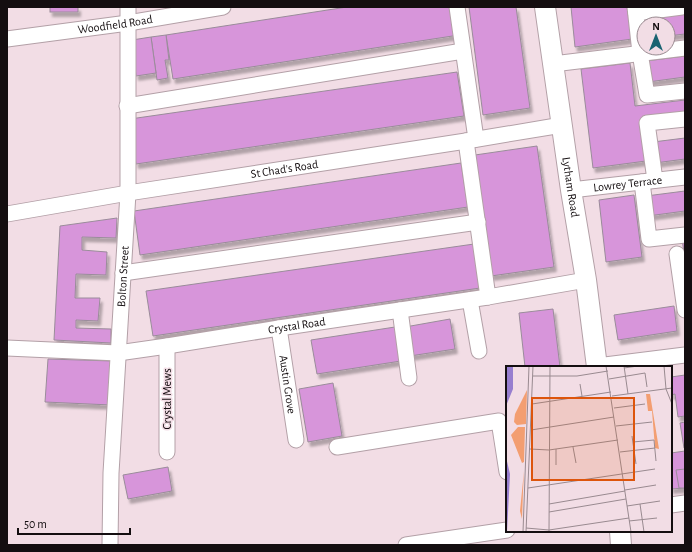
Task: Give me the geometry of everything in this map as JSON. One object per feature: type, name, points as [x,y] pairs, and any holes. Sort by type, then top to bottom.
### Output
[{"type":"main road","name":"Lytham Road","points":[[545,7],[571,190],[586,280],[597,366]]},
{"type":"main road","points":[[620,532],[621,545]]},
{"type":"street","name":"Bolton Street","points":[[110,545],[111,473],[128,193],[128,7]]},
{"type":"street","name":"Woodfield Road","points":[[7,39],[128,23],[224,7]]},
{"type":"street","points":[[457,7],[464,51],[478,222],[488,297]]},
{"type":"street","points":[[635,10],[682,7]]},
{"type":"street","points":[[127,106],[464,51]]},
{"type":"street","points":[[553,64],[636,54]]},
{"type":"street","points":[[640,56],[647,95],[685,91]]},
{"type":"street","points":[[685,119],[648,123],[649,239],[685,235]]},
{"type":"street","name":"St Chad's Road","points":[[7,214],[128,193],[562,125]]},
{"type":"street","name":"Lowrey Terrace","points":[[571,190],[685,177]]},
{"type":"street","points":[[123,273],[478,222]]},
{"type":"street","points":[[678,254],[684,301]]},
{"type":"street","name":"Crystal Road","points":[[7,348],[118,353],[470,300],[586,280]]},
{"type":"street","points":[[470,300],[479,351]]},
{"type":"street","points":[[400,310],[409,378]]},
{"type":"street","name":"Austin Grove","points":[[279,328],[296,440]]},
{"type":"street","name":"Crystal Mews","points":[[167,346],[167,452]]},
{"type":"street","points":[[597,366],[685,355]]},
{"type":"street","points":[[336,448],[499,421],[506,466]]},
{"type":"street","points":[[672,505],[685,503]]},
{"type":"street","points":[[406,545],[506,530]]},
{"type":"building","points":[[50,7],[78,7],[78,12],[50,12]]},
{"type":"building","points":[[347,7],[455,7],[459,35],[173,79],[166,35]]},
{"type":"building","points":[[469,7],[516,7],[530,108],[483,115]]},
{"type":"building","points":[[571,7],[627,7],[632,39],[575,47]]},
{"type":"building","points":[[685,13],[685,34],[676,35],[676,16],[658,16]]},
{"type":"building","points":[[166,35],[169,60],[165,60],[168,78],[157,80],[151,37]]},
{"type":"building","points":[[151,37],[156,73],[136,76],[132,40]]},
{"type":"building","points":[[685,56],[685,77],[648,82],[646,61]]},
{"type":"building","points":[[630,63],[635,106],[685,100],[685,115],[641,120],[646,161],[593,168],[581,69]]},
{"type":"building","points":[[457,72],[464,116],[136,164],[130,119]]},
{"type":"building","points":[[685,138],[685,159],[655,163],[653,142]]},
{"type":"building","points":[[537,146],[554,267],[491,276],[475,155]]},
{"type":"building","points":[[461,163],[468,207],[140,255],[134,211]]},
{"type":"building","points":[[685,191],[685,211],[648,216],[646,196]]},
{"type":"building","points":[[634,195],[642,257],[606,262],[599,200]]},
{"type":"building","points":[[117,218],[116,238],[82,237],[82,250],[107,252],[106,275],[76,274],[75,298],[100,298],[98,321],[76,320],[76,328],[111,329],[111,343],[54,340],[60,226]]},
{"type":"building","points":[[682,238],[685,238],[685,261]]},
{"type":"building","points":[[474,244],[480,288],[153,336],[146,291]]},
{"type":"building","points":[[674,306],[677,331],[618,340],[614,315]]},
{"type":"building","points":[[553,309],[560,366],[525,366],[519,313]]},
{"type":"building","points":[[450,319],[455,349],[410,356],[405,327]]},
{"type":"building","points":[[395,327],[401,361],[317,374],[311,340]]},
{"type":"building","points":[[48,359],[113,361],[111,405],[45,402]]},
{"type":"building","points":[[685,375],[685,416],[678,417],[675,394],[672,395],[672,377]]},
{"type":"building","points":[[333,383],[342,436],[308,442],[299,389]]},
{"type":"building","points":[[685,422],[685,448],[684,448],[680,423]]},
{"type":"building","points":[[685,451],[685,488],[672,489],[672,453]]},
{"type":"building","points":[[168,467],[172,491],[128,499],[123,475]]},
{"type":"building","points":[[685,469],[685,488],[679,488],[676,470]]}]
